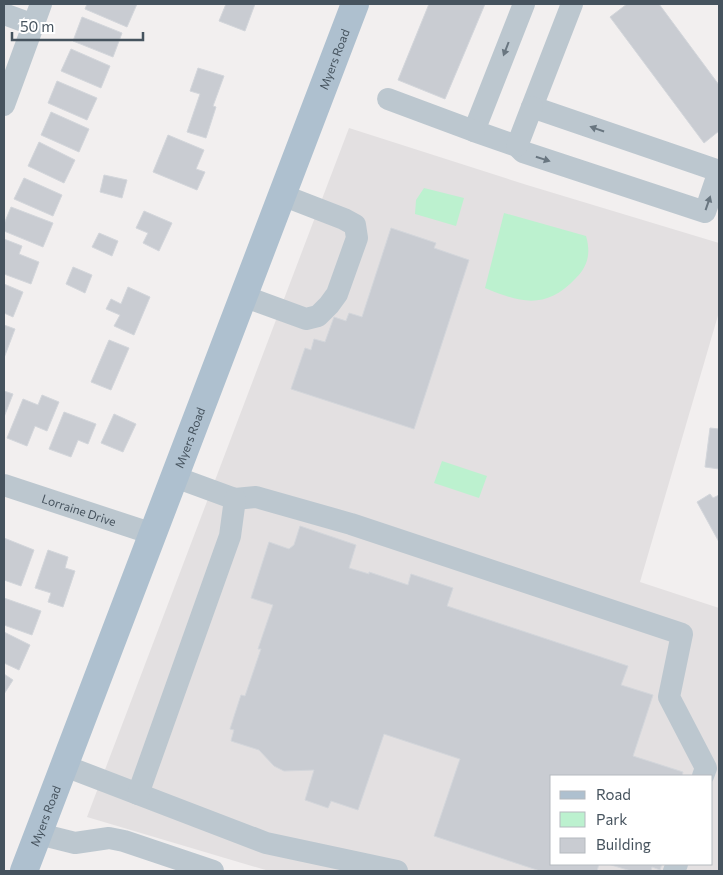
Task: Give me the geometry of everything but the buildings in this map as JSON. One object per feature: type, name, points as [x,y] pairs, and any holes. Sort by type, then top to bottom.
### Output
[{"type":"main road","name":"Myers Road","points":[[24,871],[355,4]]},
{"type":"street","points":[[4,105],[41,4]]},
{"type":"street","points":[[474,131],[524,4]]},
{"type":"street","points":[[517,146],[572,4]]},
{"type":"street","points":[[4,14],[34,26]]},
{"type":"street","points":[[388,99],[517,146],[523,152],[705,212],[719,171],[532,107]]},
{"type":"street","points":[[243,296],[306,319],[318,316],[337,294],[358,238],[355,226],[344,218],[282,195]]},
{"type":"street","points":[[175,477],[235,499],[256,497],[351,524],[682,634],[669,697],[706,768],[703,775]]},
{"type":"street","name":"Lorraine Drive","points":[[4,485],[153,534]]},
{"type":"street","points":[[138,794],[230,536],[235,499]]},
{"type":"street","points":[[65,766],[266,843],[397,871]]},
{"type":"street","points":[[38,834],[75,844],[109,838],[213,871]]},
{"type":"shaded area","points":[[349,128],[527,185],[719,243],[719,312],[640,582],[719,608],[719,871],[269,871],[87,817]]},
{"type":"green space","points":[[424,188],[464,198],[456,226],[415,214],[416,200]]},
{"type":"green space","points":[[504,213],[586,236],[588,254],[586,264],[576,278],[554,295],[533,301],[510,297],[485,288]]},
{"type":"green space","points":[[442,461],[487,476],[479,498],[434,483]]}]
